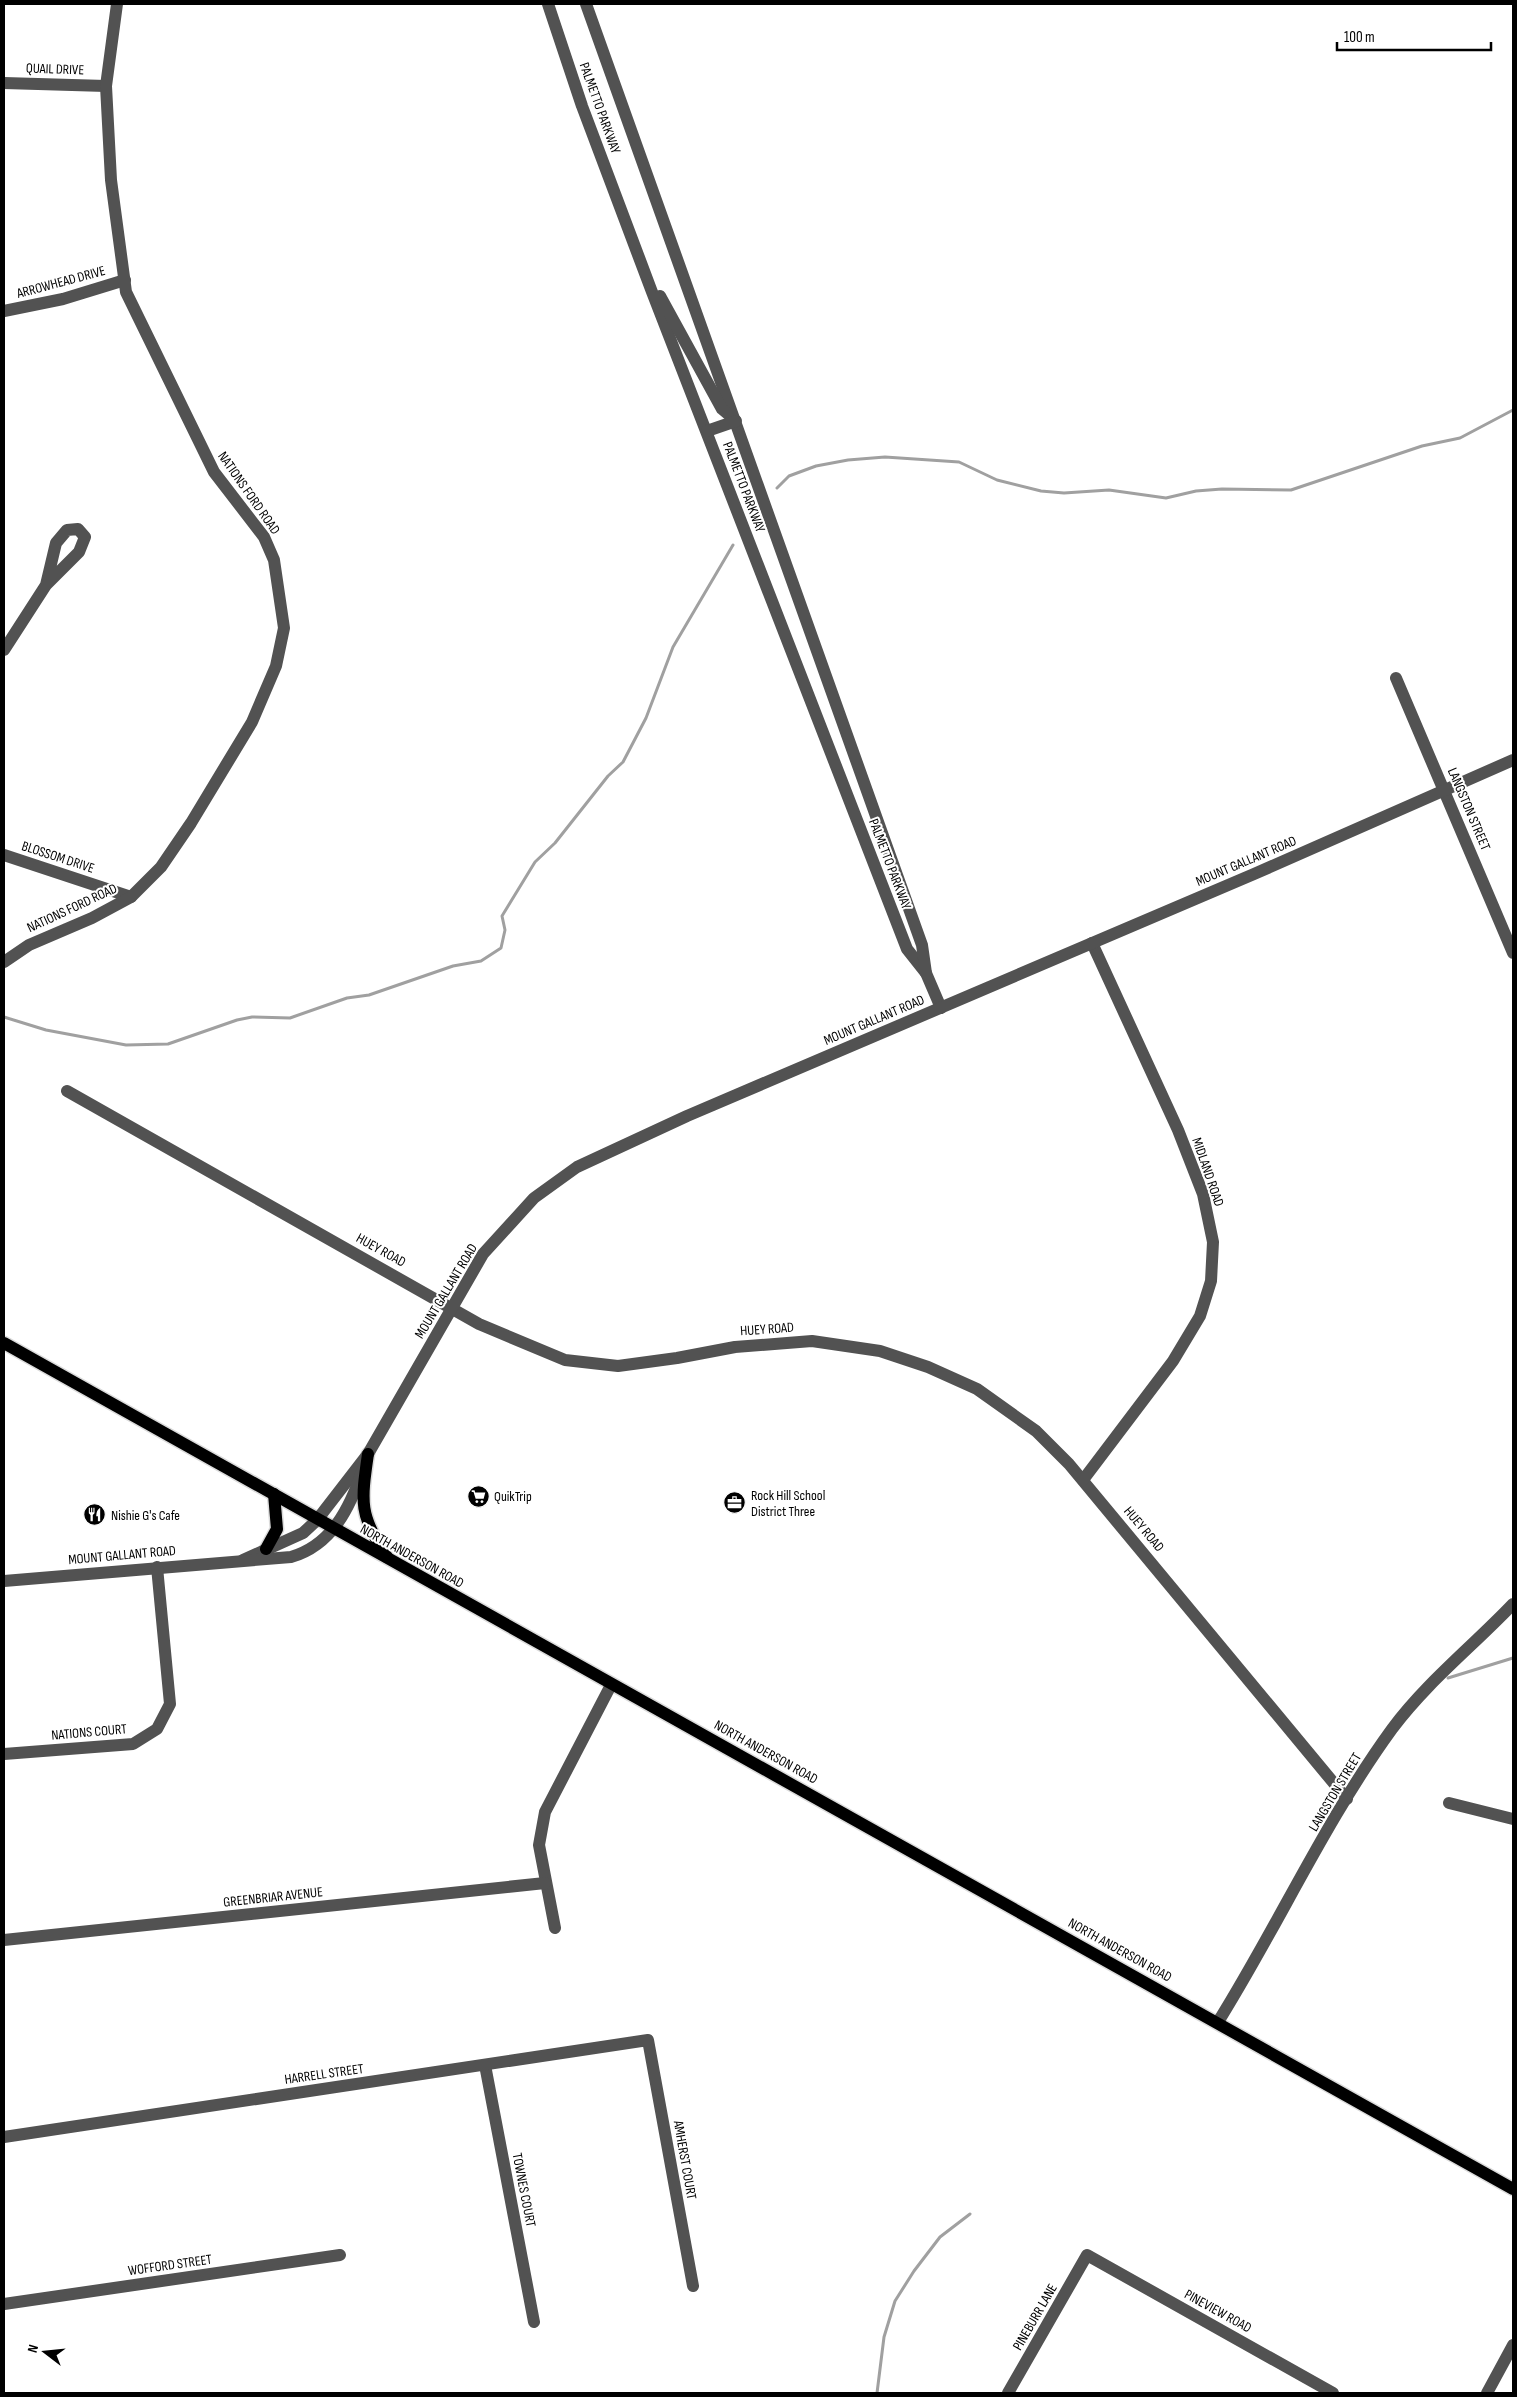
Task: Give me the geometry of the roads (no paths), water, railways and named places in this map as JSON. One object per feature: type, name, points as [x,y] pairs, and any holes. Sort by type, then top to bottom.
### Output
[{"type":"main road","name":"NORTH ANDERSON ROAD","points":[[4,1343],[1513,2189]]},
{"type":"main road","points":[[368,1454],[362,1494],[363,1508],[374,1539],[388,1559]]},
{"type":"main road","points":[[266,1549],[277,1529],[274,1494]]},
{"type":"street","points":[[106,86],[116,4]]},
{"type":"street","name":"PALMETTO PARKWAY","points":[[548,4],[582,106],[907,949],[926,973],[941,1008]]},
{"type":"street","name":"PALMETTO PARKWAY","points":[[586,4],[922,944],[926,973]]},
{"type":"street","name":"QUAIL DRIVE","points":[[4,83],[106,86]]},
{"type":"street","name":"NATIONS FORD ROAD","points":[[4,962],[29,945],[92,918],[131,897],[166,860],[191,823],[252,722],[276,666],[284,628],[274,560],[264,537],[214,472],[126,292],[111,180],[106,86]]},
{"type":"street","name":"ARROWHEAD DRIVE","points":[[4,311],[63,300],[124,280]]},
{"type":"street","points":[[649,282],[664,302],[722,409],[736,422],[707,431]]},
{"type":"street","points":[[4,650],[46,585]]},
{"type":"street","name":"LANGSTON STREET","points":[[1396,678],[1446,790],[1513,953]]},
{"type":"street","name":"MOUNT GALLANT ROAD","points":[[243,1560],[303,1533],[317,1520],[368,1454],[451,1307],[488,1249],[534,1198],[576,1167],[689,1115],[1513,760]]},
{"type":"street","name":"BLOSSOM DRIVE","points":[[4,855],[131,897]]},
{"type":"street","name":"MIDLAND ROAD","points":[[1083,1480],[1173,1361],[1200,1316],[1211,1281],[1213,1242],[1203,1194],[1178,1130],[1092,943]]},
{"type":"street","name":"HUEY ROAD","points":[[67,1091],[479,1324],[565,1360],[618,1366],[678,1358],[734,1347],[812,1341],[880,1351],[928,1367],[992,1399],[1036,1431],[1083,1480],[1347,1799]]},
{"type":"street","name":"MOUNT GALLANT ROAD","points":[[4,1580],[291,1557],[302,1554],[321,1543],[334,1529],[355,1494],[368,1454]]},
{"type":"street","name":"NATIONS COURT","points":[[4,1754],[133,1744],[157,1730],[170,1704],[157,1567]]},
{"type":"street","name":"LANGSTON STREET","points":[[1218,2022],[1256,1963],[1347,1799],[1393,1728],[1430,1685],[1513,1604]]},
{"type":"street","points":[[555,1928],[539,1844],[545,1812],[611,1685]]},
{"type":"street","points":[[1449,1803],[1513,1819]]},
{"type":"street","name":"GREENBRIAR AVENUE","points":[[4,1940],[545,1883]]},
{"type":"street","name":"HARRELL STREET","points":[[4,2137],[648,2040]]},
{"type":"street","name":"AMHERST COURT","points":[[648,2040],[693,2286]]},
{"type":"street","name":"TOWNES COURT","points":[[485,2065],[534,2322]]},
{"type":"street","name":"PINEBURR LANE","points":[[1008,2393],[1087,2255]]},
{"type":"street","name":"PINEVIEW ROAD","points":[[1087,2255],[1333,2393]]},
{"type":"street","name":"WOFFORD STREET","points":[[4,2304],[340,2256]]},
{"type":"street","points":[[1487,2393],[1513,2346]]},
{"type":"waterway","points":[[777,488],[789,476],[816,466],[848,460],[885,457],[959,462],[997,480],[1041,491],[1064,493],[1109,490],[1166,498],[1196,491],[1222,489],[1291,490],[1422,446],[1460,438],[1513,410]]},
{"type":"waterway","points":[[4,1017],[46,1030],[126,1045],[168,1044],[237,1020],[252,1017],[290,1018],[347,998],[369,995],[453,966],[481,961],[501,948],[505,930],[502,916],[535,862],[555,843],[608,776],[623,762],[646,718],[673,647],[733,545]]},
{"type":"waterway","points":[[1448,1678],[1513,1658]]},
{"type":"waterway","points":[[877,2393],[884,2337],[895,2301],[914,2271],[940,2237],[970,2214]]},
{"type":"place","name":"QuikTrip","points":[[478,1496]]},
{"type":"place","name":"Rock Hill School District Three","points":[[735,1503]]},
{"type":"place","name":"Nishie G's Cafe","points":[[95,1515]]}]
